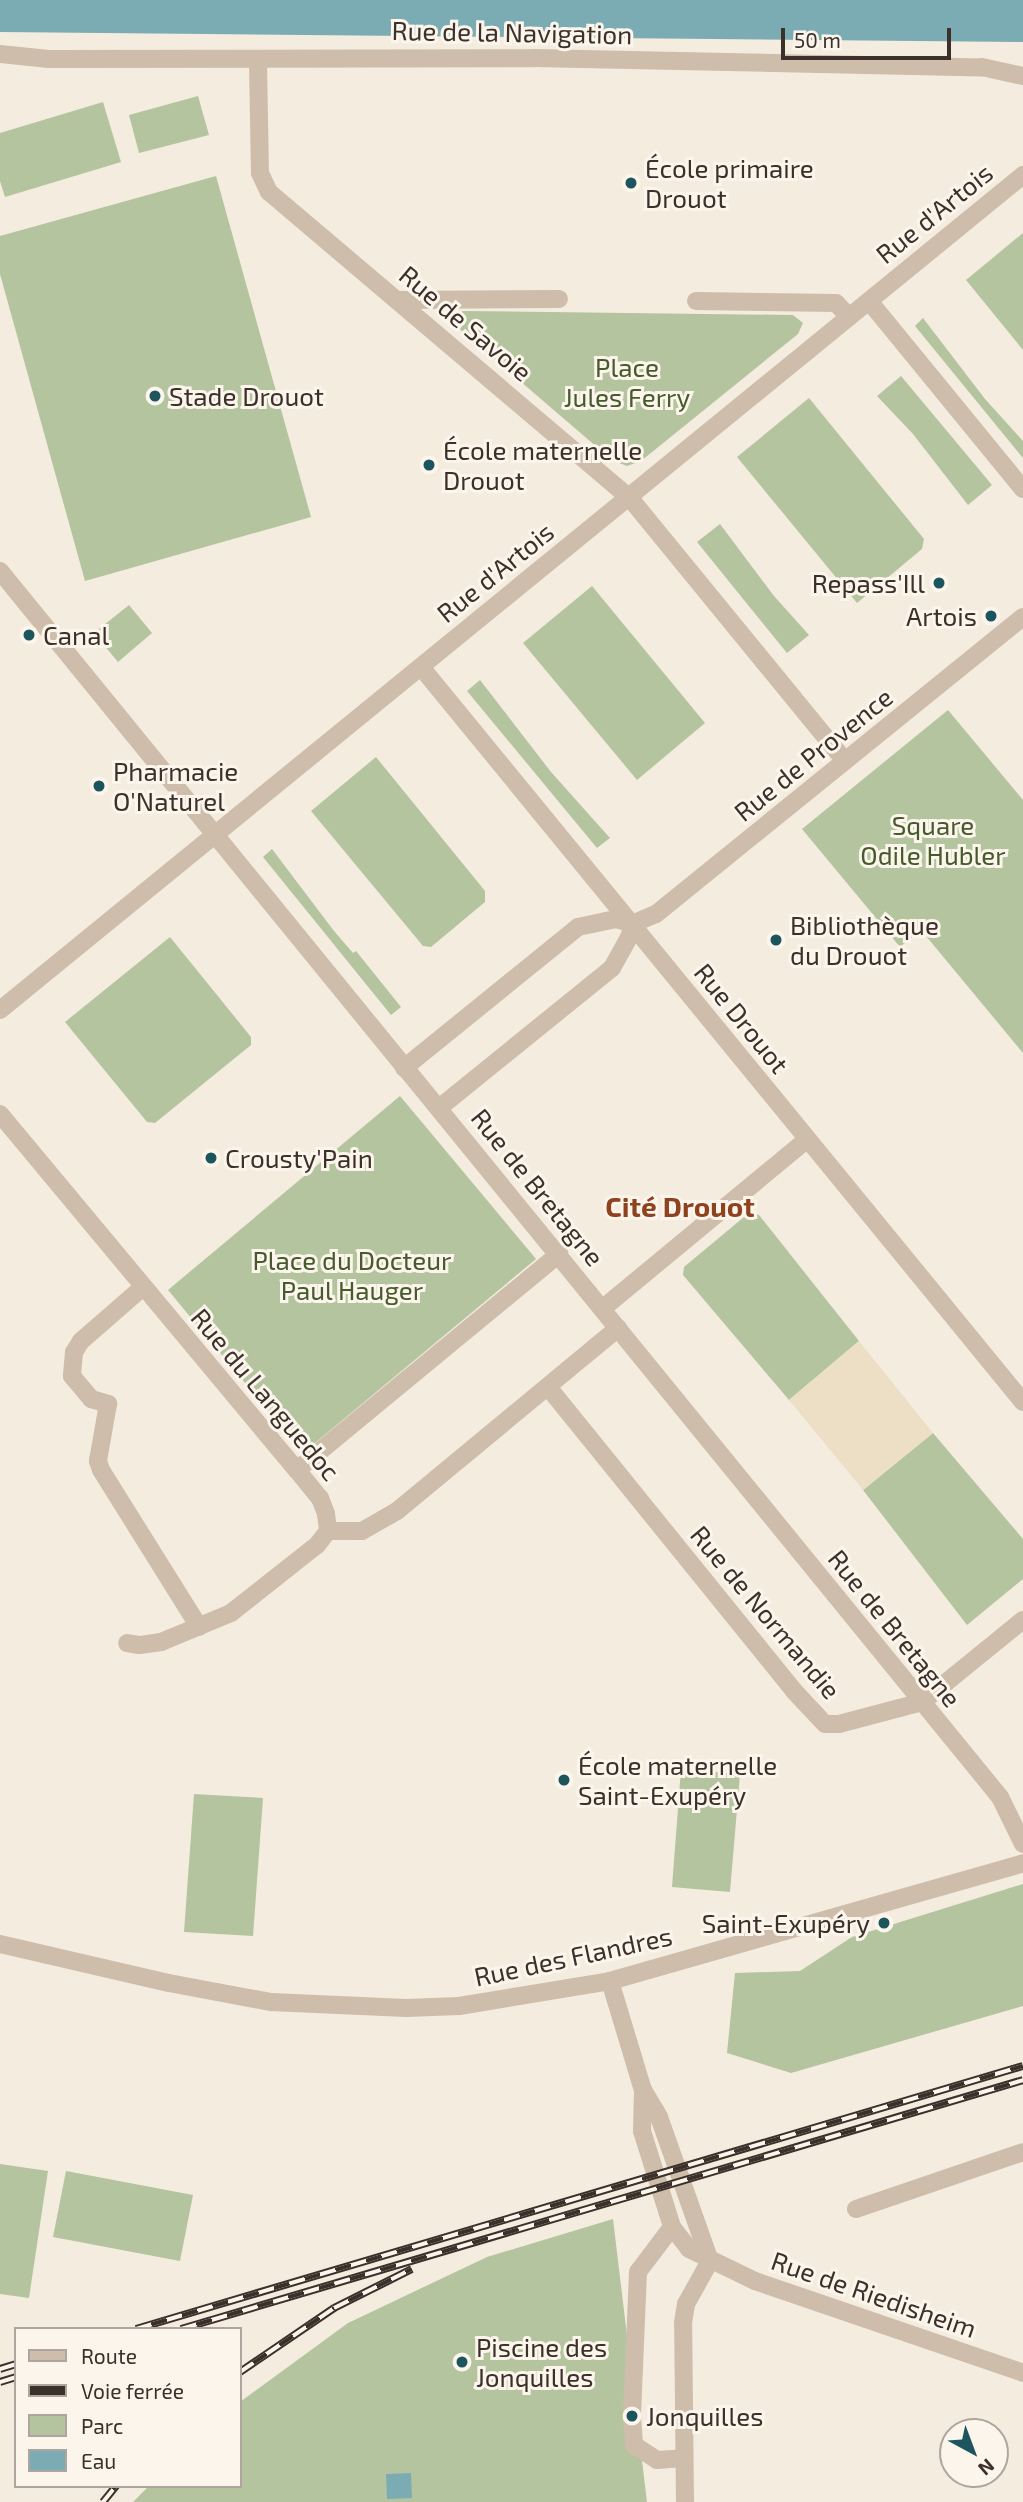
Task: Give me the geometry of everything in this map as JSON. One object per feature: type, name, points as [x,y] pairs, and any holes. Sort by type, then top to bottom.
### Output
[{"type":"street","name":"Rue de la Navigation","points":[[0,54],[49,59],[258,61],[355,57],[534,58],[982,67],[1023,76]]},
{"type":"street","name":"Rue de Savoie","points":[[258,61],[260,173],[269,192],[400,300],[629,498],[845,761]]},
{"type":"street","name":"Rue d'Artois","points":[[0,1010],[1023,175]]},
{"type":"street","points":[[400,300],[559,299]]},
{"type":"street","points":[[869,300],[1023,489]]},
{"type":"street","points":[[696,301],[836,303],[849,317]]},
{"type":"street","name":"Rue de Bretagne","points":[[0,571],[1000,1797],[1023,1844]]},
{"type":"street","name":"Rue de Provence","points":[[404,1068],[578,927],[616,919],[632,924],[656,914],[1023,617]]},
{"type":"street","name":"Rue Drouot","points":[[421,667],[1023,1402]]},
{"type":"street","points":[[439,1108],[612,968],[630,936],[632,924]]},
{"type":"street","name":"Rue du Languedoc","points":[[0,1114],[320,1498],[328,1531]]},
{"type":"street","points":[[602,1308],[806,1140]]},
{"type":"street","points":[[297,1469],[559,1254]]},
{"type":"street","points":[[143,1287],[81,1341],[74,1352],[72,1376],[91,1399],[108,1404],[98,1461],[101,1470],[199,1627]]},
{"type":"street","points":[[127,1643],[139,1645],[161,1642],[231,1613],[317,1545],[328,1531],[362,1531],[397,1511],[618,1328]]},
{"type":"street","name":"Rue de Normandie","points":[[548,1387],[820,1721],[839,1724],[922,1702],[1023,1620]]},
{"type":"street","name":"Rue des Flandres","points":[[0,1944],[219,1993],[311,2005],[406,2008],[459,2006],[610,1981],[1023,1863]]},
{"type":"street","points":[[610,1981],[643,2090],[659,2117],[710,2260],[686,2304],[683,2323],[685,2502]]},
{"type":"street","points":[[643,2090],[642,2131],[673,2227],[638,2272],[632,2416],[634,2445],[657,2460],[684,2458]]},
{"type":"street","points":[[856,2209],[1023,2151]]},
{"type":"street","name":"Rue de Riedisheim","points":[[673,2227],[689,2249],[755,2281],[1023,2372]]},
{"type":"green space","points":[[198,96],[209,135],[139,153],[129,115]]},
{"type":"green space","points":[[103,102],[121,162],[5,197],[0,181],[0,133]]},
{"type":"green space","name":"Stade Drouot","points":[[216,176],[311,517],[85,581],[0,274],[0,236]]},
{"type":"green space","points":[[1023,233],[1023,350],[966,280]]},
{"type":"green space","name":"Place Jules Ferry","points":[[463,311],[793,315],[803,323],[798,334],[641,461],[627,466],[612,460],[456,326],[454,316]]},
{"type":"green space","points":[[923,318],[985,399],[1023,441],[1023,458],[915,326]]},
{"type":"green space","points":[[901,376],[992,485],[968,505],[913,434],[877,396]]},
{"type":"green space","points":[[809,398],[924,539],[922,549],[857,603],[737,457]]},
{"type":"green space","points":[[720,524],[774,596],[809,635],[787,653],[697,542]]},
{"type":"green space","points":[[592,586],[705,723],[637,780],[523,643]]},
{"type":"green space","points":[[129,605],[152,633],[118,662],[94,633]]},
{"type":"green space","points":[[480,680],[551,772],[610,838],[597,848],[467,691]]},
{"type":"green space","name":"Square Odile Hubler","points":[[948,710],[1023,800],[1023,1053],[921,930],[900,947],[802,829]]},
{"type":"green space","points":[[376,757],[485,891],[485,902],[431,947],[423,946],[311,811]]},
{"type":"green space","points":[[272,849],[334,931],[353,953],[356,951],[401,1007],[391,1015],[263,857]]},
{"type":"green space","points":[[170,937],[251,1037],[251,1045],[155,1123],[147,1122],[65,1022]]},
{"type":"green space","name":"Place du Docteur Paul Hauger","points":[[400,1096],[536,1259],[303,1453],[168,1290]]},
{"type":"green space","points":[[750,1212],[759,1215],[859,1341],[789,1400],[683,1275],[684,1267]]},
{"type":"green space","points":[[933,1433],[1023,1539],[1023,1579],[967,1625],[863,1490]]},
{"type":"green space","points":[[681,1769],[740,1774],[730,1892],[672,1887]]},
{"type":"green space","points":[[194,1794],[263,1798],[253,1936],[184,1932]]},
{"type":"green space","points":[[1023,1884],[1023,2006],[791,2073],[727,2053],[735,1973],[800,1971],[852,1937]]},
{"type":"green space","points":[[0,2164],[48,2171],[29,2298],[0,2294]]},
{"type":"green space","points":[[66,2171],[193,2195],[180,2261],[53,2237]]},
{"type":"green space","name":"Piscine des Jonquilles","points":[[613,2219],[647,2502],[133,2502],[147,2488],[242,2488],[242,2401],[348,2323],[487,2257]]},
{"type":"shaded area","points":[[859,1341],[933,1433],[863,1490],[789,1400]]},
{"type":"water","points":[[0,0],[1023,0],[1023,42],[0,32]]},
{"type":"water","points":[[411,2473],[412,2498],[387,2499],[386,2474]]},
{"type":"railway","points":[[143,2327],[1023,2066]]},
{"type":"railway","points":[[188,2327],[1023,2080]]},
{"type":"railway","points":[[242,2371],[334,2308],[412,2269]]},
{"type":"railway","points":[[0,2369],[14,2365]]},
{"type":"railway","points":[[0,2382],[14,2378]]},
{"type":"railway","points":[[103,2502],[114,2488]]},
{"type":"place","name":"École primaire Drouot","points":[[631,183]]},
{"type":"place","name":"Stade Drouot","points":[[155,396]]},
{"type":"place","name":"École maternelle Drouot","points":[[429,465]]},
{"type":"place","name":"Repass'Ill","points":[[939,583]]},
{"type":"place","name":"Artois","points":[[991,616]]},
{"type":"place","name":"Canal","points":[[29,635]]},
{"type":"place","name":"Pharmacie O'Naturel","points":[[99,786]]},
{"type":"place","name":"Bibliothèque du Drouot","points":[[776,940]]},
{"type":"place","name":"Crousty'Pain","points":[[211,1158]]},
{"type":"place","name":"École maternelle Saint-Exupéry","points":[[564,1780]]},
{"type":"place","name":"Saint-Exupéry","points":[[884,1923]]},
{"type":"place","name":"Piscine des Jonquilles","points":[[462,2362]]},
{"type":"place","name":"Jonquilles","points":[[632,2416]]},
{"type":"district","name":"Cité Drouot","points":[[680,1206]]}]
